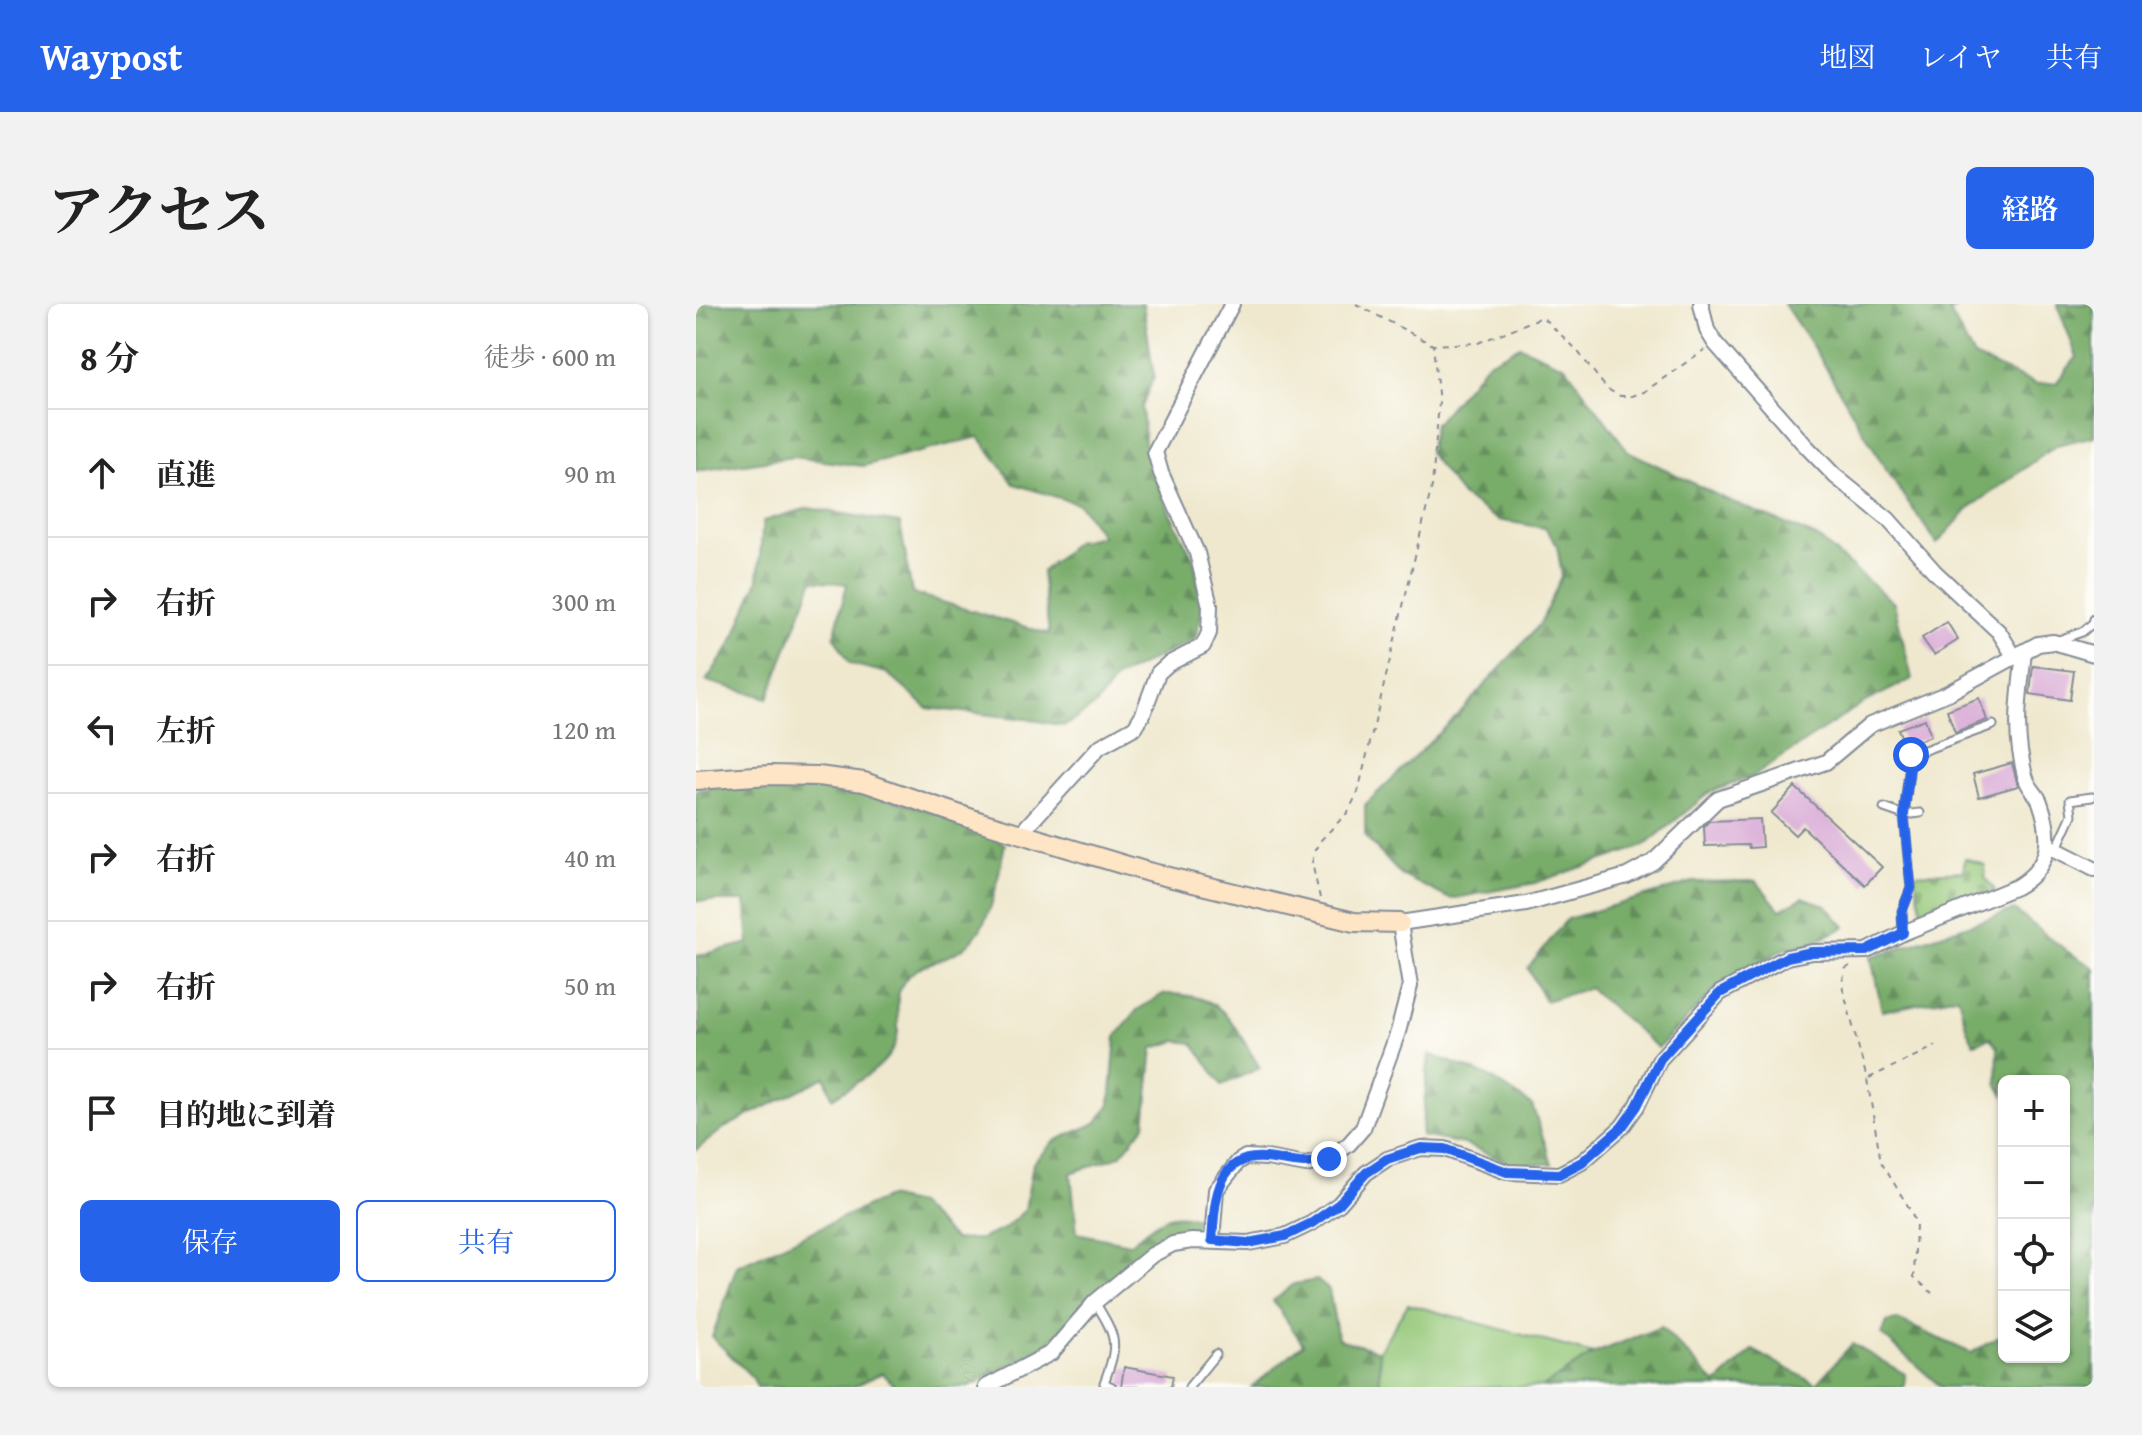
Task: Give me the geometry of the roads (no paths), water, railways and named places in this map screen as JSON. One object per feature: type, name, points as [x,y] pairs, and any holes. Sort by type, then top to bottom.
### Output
[{"type":"street","points":[[1020,834],[1099,747],[1135,727],[1158,673],[1168,664],[1203,646],[1209,633],[1210,606],[1197,553],[1161,473],[1155,452],[1232,304]]},
{"type":"street","points":[[986,1387],[1051,1353],[1095,1302],[1163,1249],[1173,1244],[1212,1240],[1248,1243],[1285,1236],[1312,1223],[1339,1204],[1366,1173],[1387,1159],[1421,1148],[1445,1149],[1507,1172],[1559,1174],[1582,1162],[1622,1127],[1637,1106],[1660,1059],[1720,993],[1787,957],[1812,952],[1867,951],[2016,887],[2032,878],[2043,863],[2052,848],[2040,801],[2027,781],[2020,752],[2019,654],[1934,571],[1888,519],[1835,476],[1804,444],[1715,343],[1707,330],[1701,304]]},
{"type":"street","points":[[696,780],[786,775],[864,782],[1020,834],[1148,872],[1354,922],[1400,923],[1526,904],[1627,876],[1653,862],[1718,799],[1826,762],[1870,725],[1948,693],[2038,644],[2053,642],[2094,654]]},
{"type":"street","points":[[2052,848],[2094,869]]},
{"type":"street","points":[[1212,1240],[1216,1190],[1238,1162],[1246,1157],[1306,1165],[1329,1159],[1363,1128],[1398,1032],[1410,986],[1400,923]]},
{"type":"lane","points":[[2053,642],[2082,632],[2094,619]]},
{"type":"lane","points":[[1903,933],[1902,911],[1911,888],[1904,815],[1911,755],[1993,725]]},
{"type":"lane","points":[[2052,848],[2072,815],[2070,800],[2092,797]]},
{"type":"lane","points":[[1884,808],[1904,815],[1920,813]]},
{"type":"lane","points":[[1095,1302],[1109,1326],[1115,1345],[1104,1383],[1112,1387]]},
{"type":"lane","points":[[1189,1387],[1216,1354]]}]
